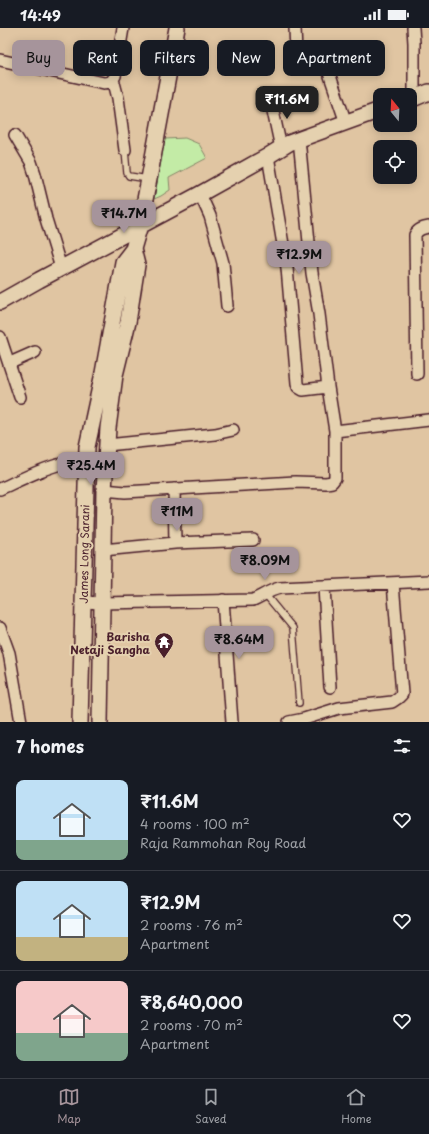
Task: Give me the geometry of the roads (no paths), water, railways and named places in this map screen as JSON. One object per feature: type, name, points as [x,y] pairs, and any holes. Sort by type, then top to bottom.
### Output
[{"type":"main road","points":[[100,722],[104,490],[108,428],[115,375],[128,322],[137,265],[133,249],[140,226],[177,28]]},
{"type":"main road","points":[[417,97],[429,92]]},
{"type":"main road","points":[[0,302],[200,194],[289,143],[373,113]]},
{"type":"main road","name":"James Long Sarani","points":[[80,722],[87,447],[103,373],[123,262],[133,249]]},
{"type":"street","points":[[0,60],[109,83],[115,76],[123,28]]},
{"type":"street","points":[[295,28],[296,53],[301,59],[307,62],[318,62],[328,70],[346,123]]},
{"type":"street","points":[[412,88],[413,28]]},
{"type":"street","points":[[113,79],[120,110],[125,150]]},
{"type":"street","points":[[270,97],[281,148]]},
{"type":"street","points":[[15,135],[31,162],[61,268]]},
{"type":"street","points":[[104,490],[125,492],[295,482],[332,482],[334,478],[335,431],[312,273],[299,139]]},
{"type":"street","points":[[268,156],[287,268],[298,387],[303,390],[328,386]]},
{"type":"street","points":[[200,194],[214,230],[223,263],[227,306]]},
{"type":"street","points":[[417,374],[415,235],[417,231],[423,228],[429,228]]},
{"type":"street","points":[[0,337],[10,363],[20,397]]},
{"type":"street","points":[[10,363],[35,352]]},
{"type":"street","points":[[335,431],[429,420]]},
{"type":"street","points":[[107,445],[215,434],[233,430]]},
{"type":"street","points":[[0,489],[46,469],[69,462],[87,460],[106,461]]},
{"type":"street","points":[[174,489],[175,544]]},
{"type":"street","points":[[103,550],[253,540]]},
{"type":"street","points":[[83,602],[102,603],[253,600],[271,590],[280,588],[429,581]]},
{"type":"street","points":[[289,722],[327,717],[339,708],[392,702],[402,694],[393,583]]},
{"type":"street","points":[[324,586],[330,687]]},
{"type":"street","points":[[223,600],[232,722]]},
{"type":"street","points":[[0,628],[9,653],[22,722]]},
{"type":"lane","points":[[125,150],[127,173],[129,176],[149,179]]},
{"type":"lane","points":[[265,594],[293,628],[298,703]]},
{"type":"place","name":"Barisha Netaji Sangha","points":[[164,659]]}]
